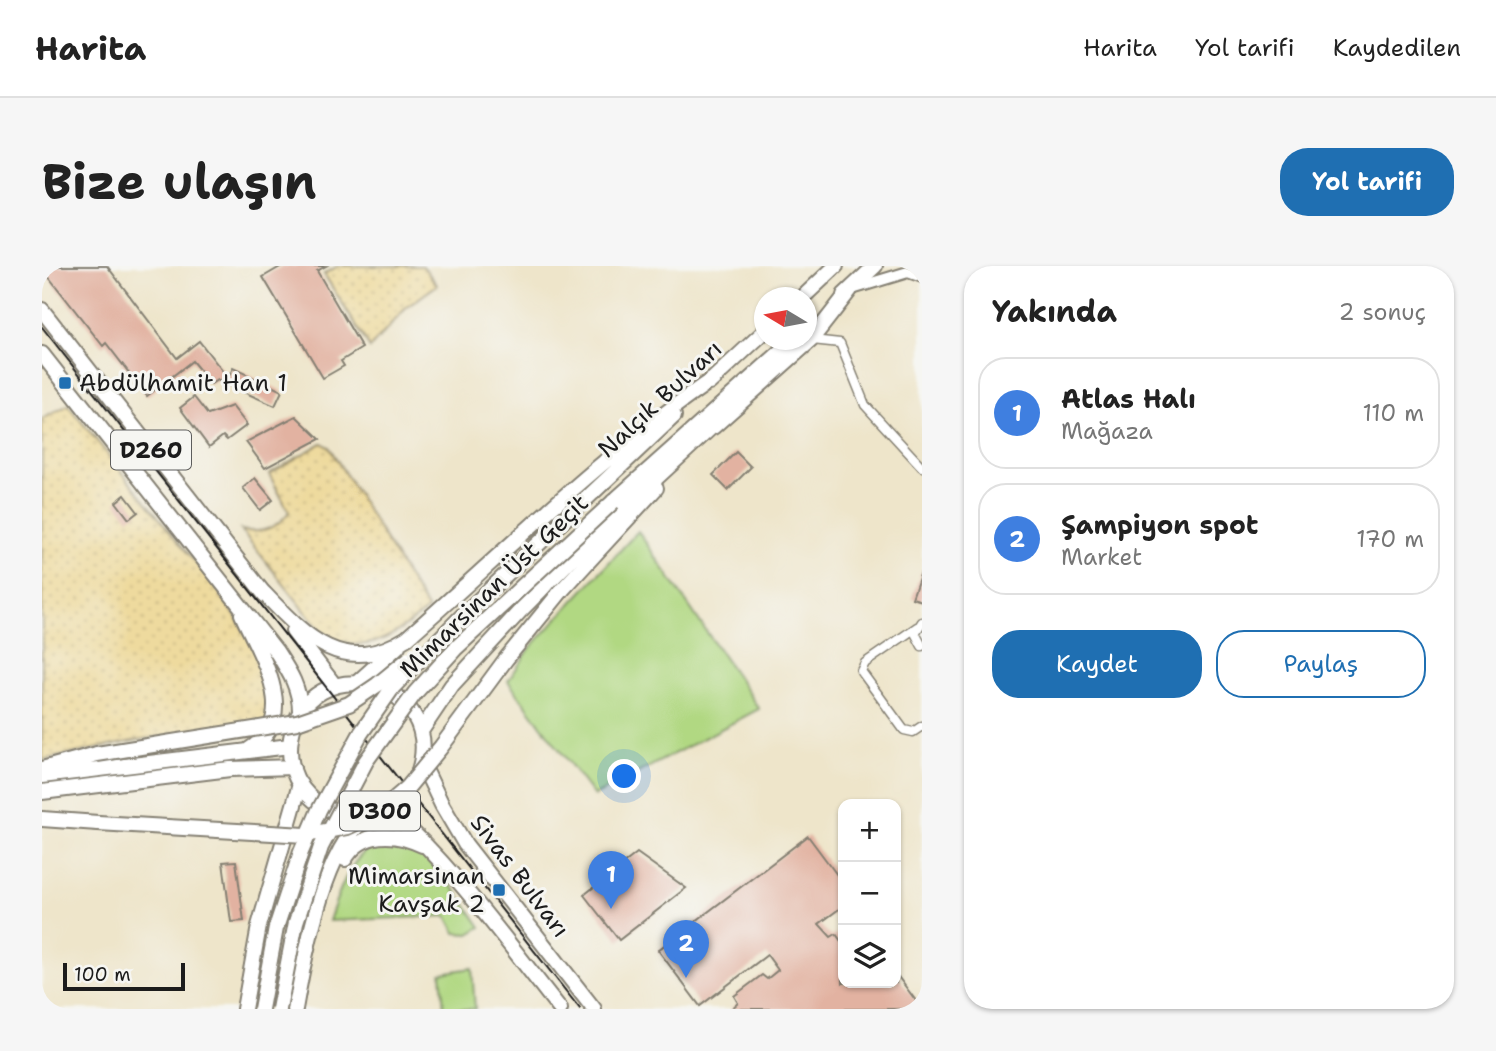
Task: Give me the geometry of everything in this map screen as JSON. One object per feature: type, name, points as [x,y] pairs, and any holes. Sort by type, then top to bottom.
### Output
[{"type":"highway","points":[[814,287],[836,266]]},
{"type":"highway","points":[[817,325],[874,266]]},
{"type":"highway","name":"D260","points":[[42,310],[261,590]]},
{"type":"highway","name":"Nalçık Bulvarı","points":[[464,614],[754,342]]},
{"type":"highway","name":"Nalçık Bulvarı","points":[[613,502],[783,350]]},
{"type":"highway","points":[[421,731],[452,685],[521,610],[607,523],[792,350]]},
{"type":"highway","name":"D260","points":[[42,354],[236,600]]},
{"type":"highway","points":[[358,682],[603,464],[672,407],[716,377]]},
{"type":"highway","name":"D300","points":[[42,820],[305,835],[347,827],[378,813],[408,787],[425,767],[562,590],[718,421]]},
{"type":"highway","name":"Mimarsinan Üst Geçit","points":[[279,1009],[296,922],[321,846],[366,761],[415,693],[454,649],[613,502]]},
{"type":"highway","points":[[261,590],[299,630],[334,650],[352,653],[373,651],[407,638]]},
{"type":"highway","points":[[261,590],[335,686]]},
{"type":"highway","points":[[236,600],[291,674],[299,698],[300,714]]},
{"type":"highway","points":[[236,600],[271,682],[276,705],[274,720],[268,733],[247,751]]},
{"type":"highway","points":[[42,769],[97,754],[271,727],[330,711],[349,704],[377,685],[464,614]]},
{"type":"highway","name":"Mimarsinan Üst Geçit","points":[[261,1009],[276,928],[301,852],[319,810],[361,733],[393,687],[464,614]]},
{"type":"highway","points":[[295,1009],[319,902],[336,857],[358,825],[381,811],[409,790],[422,763],[421,731],[414,715],[397,697],[375,685],[358,682],[335,686],[315,697],[300,714],[290,746],[293,767],[300,784],[314,800],[332,811],[353,816],[381,811]]},
{"type":"highway","points":[[42,776],[290,746]]},
{"type":"highway","name":"Sivas Bulvarı","points":[[422,763],[465,844],[594,1009]]},
{"type":"highway","points":[[42,792],[230,769],[293,767]]},
{"type":"highway","points":[[244,1009],[259,926],[300,784]]},
{"type":"highway","name":"Sivas Bulvarı","points":[[381,811],[434,853],[560,1009]]},
{"type":"highway","points":[[319,902],[348,853],[366,839],[398,835],[434,853]]},
{"type":"street","points":[[850,290],[908,272],[922,277]]},
{"type":"street","points":[[817,337],[840,344],[865,405],[922,467]]},
{"type":"street","points":[[919,624],[916,638],[922,646]]},
{"type":"street","points":[[919,624],[865,663],[861,671],[904,730],[913,732],[922,726]]},
{"type":"green space","points":[[638,531],[759,709],[594,796],[508,681],[531,647]]},
{"type":"green space","points":[[381,842],[397,842],[409,846],[433,864],[481,927],[469,934],[456,933],[447,916],[329,921],[341,887],[354,864],[361,855]]},
{"type":"green space","points":[[472,968],[475,1009],[444,1009],[441,973]]},
{"type":"sand","points":[[338,266],[423,266],[437,285],[407,307],[370,348],[324,274]]},
{"type":"sand","points":[[68,405],[216,588],[236,617],[256,653],[271,699],[267,722],[143,739],[42,760],[42,419]]},
{"type":"sand","points":[[322,443],[329,447],[428,610],[403,628],[378,641],[351,644],[321,631],[241,530],[268,529],[284,518],[289,512],[269,474]]},
{"type":"building","points":[[50,266],[107,266],[177,358],[199,341],[228,378],[233,368],[282,391],[275,406],[217,380],[211,384],[192,361],[147,396],[106,343],[103,346],[44,271]]},
{"type":"building","points":[[282,266],[326,266],[317,271],[362,348],[341,361],[344,366],[323,378],[263,277]]},
{"type":"building","points":[[194,397],[208,415],[232,406],[247,425],[227,440],[223,436],[209,447],[180,408]]},
{"type":"building","points":[[296,416],[320,439],[265,468],[246,442]]},
{"type":"building","points":[[736,452],[751,467],[728,490],[713,475]]},
{"type":"building","points":[[255,478],[273,500],[260,510],[243,488]]},
{"type":"building","points":[[125,495],[138,512],[129,519],[116,502]]},
{"type":"building","points":[[922,572],[922,601],[912,598]]},
{"type":"building","points":[[808,836],[838,876],[838,910],[819,924],[831,937],[836,934],[838,937],[838,988],[901,988],[901,981],[922,1009],[731,1009],[738,1003],[734,996],[762,975],[767,979],[778,970],[767,955],[700,1006],[658,950]]},
{"type":"building","points":[[637,853],[686,888],[619,940],[584,895]]},
{"type":"building","points":[[236,861],[244,921],[231,922],[223,862]]},
{"type":"tram line","points":[[42,327],[580,1009]]},
{"type":"place","name":"Abdülhamit Han 1","points":[[65,383]]},
{"type":"place","name":"Mimarsinan Kavşak 2","points":[[499,890]]},
{"type":"place","name":"Atlas Halı","points":[[611,909]]},
{"type":"place","name":"Şampiyon spot","points":[[686,978]]}]
